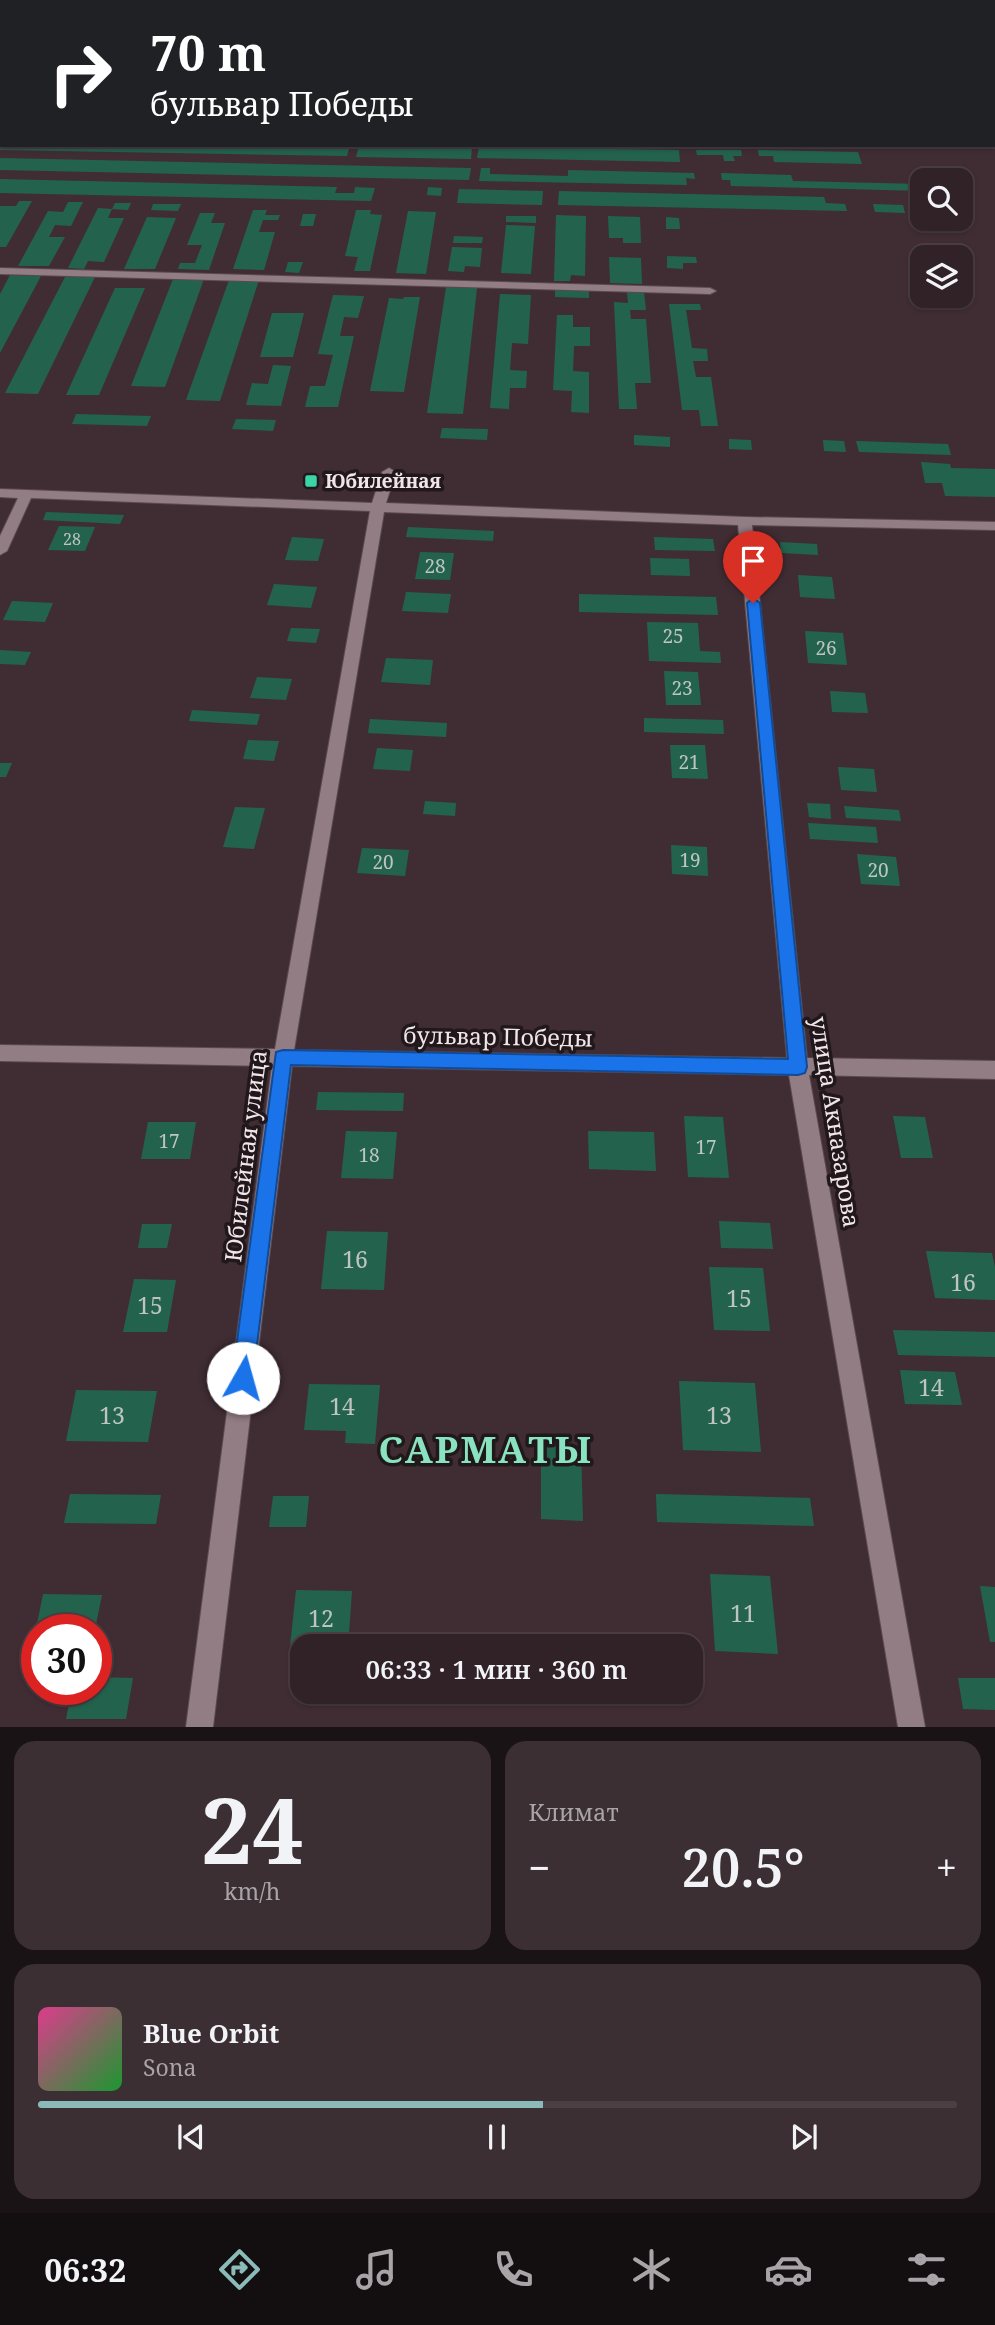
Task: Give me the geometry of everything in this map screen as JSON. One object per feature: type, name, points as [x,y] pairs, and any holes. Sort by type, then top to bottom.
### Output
[{"type":"street","points":[[0,271],[710,291]]},
{"type":"street","name":"Юбилейная улица","points":[[200,1727],[283,1057],[378,506],[389,472]]},
{"type":"street","points":[[0,493],[745,521],[995,526]]},
{"type":"street","points":[[0,551],[26,495]]},
{"type":"street","name":"улица Акназарова","points":[[745,521],[798,1067],[912,1727]]},
{"type":"street","name":"бульвар Победы","points":[[0,1053],[995,1070]]},
{"type":"building","points":[[0,147],[349,147],[347,156],[0,150]]},
{"type":"building","points":[[358,147],[472,147],[471,159],[356,157]]},
{"type":"building","points":[[479,147],[679,150],[680,162],[477,158]]},
{"type":"building","points":[[696,150],[741,150],[742,156],[733,156],[735,161],[724,161],[723,155],[697,155]]},
{"type":"building","points":[[758,150],[858,152],[862,164],[774,162],[773,156],[759,156]]},
{"type":"building","points":[[0,158],[471,168],[469,180],[0,170]]},
{"type":"building","points":[[481,168],[490,168],[490,174],[568,176],[568,170],[694,173],[695,179],[686,178],[687,185],[479,181]]},
{"type":"building","points":[[721,173],[791,175],[793,181],[910,184],[910,191],[731,186],[730,180],[722,180]]},
{"type":"building","points":[[0,179],[337,187],[335,193],[354,193],[355,187],[375,188],[371,201],[0,193]]},
{"type":"building","points":[[428,187],[442,188],[441,196],[427,195]]},
{"type":"building","points":[[459,189],[543,191],[542,205],[457,203]]},
{"type":"building","points":[[559,191],[824,197],[826,203],[845,204],[847,211],[558,205]]},
{"type":"building","points":[[19,201],[32,201],[6,247],[0,247],[0,206],[16,206]]},
{"type":"building","points":[[68,202],[83,202],[71,226],[55,225],[49,237],[65,237],[49,266],[18,266],[48,211],[63,212]]},
{"type":"building","points":[[115,203],[131,203],[128,210],[112,209]]},
{"type":"building","points":[[153,204],[181,204],[178,211],[151,210]]},
{"type":"building","points":[[873,204],[903,205],[905,213],[875,212]]},
{"type":"building","points":[[98,208],[112,209],[108,218],[124,218],[104,262],[88,261],[84,269],[68,268]]},
{"type":"building","points":[[253,210],[267,210],[265,215],[280,215],[278,220],[263,220],[259,232],[275,232],[264,270],[233,269]]},
{"type":"building","points":[[356,210],[371,210],[370,214],[382,215],[370,271],[354,271],[358,257],[345,256]]},
{"type":"building","points":[[408,211],[436,212],[426,274],[396,273]]},
{"type":"building","points":[[200,213],[215,213],[211,223],[225,223],[209,270],[178,269],[180,263],[195,263],[202,245],[187,245]]},
{"type":"building","points":[[303,214],[316,214],[313,226],[300,226]]},
{"type":"building","points":[[556,215],[586,216],[585,276],[571,275],[570,281],[554,281]]},
{"type":"building","points":[[506,216],[536,216],[536,223],[506,222]]},
{"type":"building","points":[[608,216],[640,217],[641,243],[623,243],[623,238],[609,238]]},
{"type":"building","points":[[147,217],[176,218],[155,269],[124,269]]},
{"type":"building","points":[[666,217],[679,218],[680,229],[666,229]]},
{"type":"building","points":[[506,225],[535,226],[531,274],[501,273]]},
{"type":"building","points":[[454,236],[483,237],[482,243],[453,243]]},
{"type":"building","points":[[452,247],[482,248],[480,267],[465,266],[464,272],[448,271]]},
{"type":"building","points":[[667,256],[696,257],[697,263],[683,263],[683,269],[667,268]]},
{"type":"building","points":[[609,257],[641,258],[642,284],[610,283]]},
{"type":"building","points":[[288,262],[303,262],[299,273],[285,272]]},
{"type":"building","points":[[10,275],[41,276],[0,353],[0,294]]},
{"type":"building","points":[[65,277],[95,277],[38,394],[5,393]]},
{"type":"building","points":[[173,279],[204,279],[165,387],[131,386]]},
{"type":"building","points":[[229,280],[259,280],[220,401],[186,400]]},
{"type":"building","points":[[446,287],[477,288],[463,414],[427,413]]},
{"type":"building","points":[[115,288],[145,288],[99,395],[66,395]]},
{"type":"building","points":[[555,290],[589,291],[589,298],[555,297]]},
{"type":"building","points":[[627,292],[644,292],[646,310],[630,310],[631,319],[646,319],[651,383],[635,383],[637,409],[619,409],[614,302],[628,303]]},
{"type":"building","points":[[500,294],[531,295],[528,344],[512,343],[510,370],[527,371],[526,388],[510,388],[509,409],[490,408]]},
{"type":"building","points":[[333,295],[364,296],[358,318],[344,317],[340,336],[354,336],[338,407],[305,407],[310,386],[325,386],[333,355],[318,354]]},
{"type":"building","points":[[420,297],[404,392],[370,391],[389,298]]},
{"type":"building","points":[[669,304],[700,304],[701,310],[686,310],[692,348],[707,349],[708,361],[693,361],[696,377],[711,377],[718,426],[701,426],[699,410],[682,410]]},
{"type":"building","points":[[272,313],[304,313],[293,357],[260,357]]},
{"type":"building","points":[[557,315],[573,315],[573,327],[590,327],[590,346],[574,346],[573,371],[589,372],[589,413],[571,412],[572,391],[553,390]]},
{"type":"building","points":[[273,365],[291,366],[281,406],[246,405],[252,383],[268,384]]},
{"type":"building","points":[[76,414],[151,416],[147,426],[72,424]]},
{"type":"building","points":[[236,419],[276,420],[273,431],[232,429]]},
{"type":"building","points":[[442,428],[488,429],[487,440],[440,438]]},
{"type":"building","points":[[634,435],[670,437],[670,447],[634,445]]},
{"type":"building","points":[[729,439],[751,440],[752,450],[729,449]]},
{"type":"building","points":[[823,440],[844,441],[846,452],[824,451]]},
{"type":"building","points":[[856,441],[948,444],[951,455],[859,452]]},
{"type":"building","points":[[921,462],[950,464],[951,468],[995,469],[995,497],[945,496],[942,483],[925,483]]},
{"type":"building","points":[[46,512],[124,515],[120,524],[43,520]]},
{"type":"building","points":[[59,526],[95,527],[85,551],[48,550]]},
{"type":"building","points":[[408,527],[494,531],[493,541],[406,537]]},
{"type":"building","points":[[292,537],[324,539],[318,561],[285,560]]},
{"type":"building","points":[[654,537],[713,539],[715,551],[655,550]]},
{"type":"building","points":[[780,542],[817,544],[818,555],[781,553]]},
{"type":"building","points":[[420,552],[454,553],[450,580],[415,579]]},
{"type":"building","points":[[650,558],[689,559],[690,576],[651,575]]},
{"type":"building","points":[[798,575],[832,577],[835,599],[800,597]]},
{"type":"building","points":[[274,584],[317,587],[311,608],[267,605]]},
{"type":"building","points":[[406,592],[451,594],[448,613],[402,611]]},
{"type":"building","points":[[579,594],[716,597],[718,615],[579,612]]},
{"type":"building","points":[[12,601],[53,603],[45,622],[3,620]]},
{"type":"building","points":[[647,622],[698,623],[700,651],[720,652],[721,663],[649,661]]},
{"type":"building","points":[[291,628],[320,629],[316,643],[287,641]]},
{"type":"building","points":[[805,631],[843,633],[847,665],[808,663]]},
{"type":"building","points":[[0,650],[31,652],[25,665],[0,664]]},
{"type":"building","points":[[386,658],[433,660],[430,685],[381,682]]},
{"type":"building","points":[[664,671],[698,672],[701,705],[666,705]]},
{"type":"building","points":[[257,677],[292,679],[286,700],[250,698]]},
{"type":"building","points":[[830,691],[865,693],[868,713],[832,712]]},
{"type":"building","points":[[192,710],[260,714],[257,725],[189,721]]},
{"type":"building","points":[[644,718],[723,720],[724,734],[644,732]]},
{"type":"building","points":[[370,719],[447,723],[446,737],[368,733]]},
{"type":"building","points":[[248,740],[279,741],[274,761],[243,759]]},
{"type":"building","points":[[670,745],[705,745],[708,779],[672,778]]},
{"type":"building","points":[[377,748],[413,750],[410,771],[373,769]]},
{"type":"building","points":[[0,763],[12,763],[6,777],[0,777]]},
{"type":"building","points":[[838,767],[874,769],[877,792],[841,790]]},
{"type":"building","points":[[425,801],[456,803],[455,816],[423,814]]},
{"type":"building","points":[[807,803],[830,804],[831,819],[809,817]]},
{"type":"building","points":[[844,806],[899,810],[901,821],[846,818]]},
{"type":"building","points":[[235,807],[265,808],[254,849],[223,847]]},
{"type":"building","points":[[808,823],[876,827],[878,843],[810,839]]},
{"type":"building","points":[[671,845],[707,847],[708,876],[672,874]]},
{"type":"building","points":[[362,848],[409,850],[405,876],[357,873]]},
{"type":"building","points":[[857,854],[896,857],[900,886],[861,884]]},
{"type":"building","points":[[318,1092],[404,1093],[403,1111],[316,1110]]},
{"type":"building","points":[[684,1116],[723,1117],[729,1178],[688,1177]]},
{"type":"building","points":[[893,1116],[925,1117],[933,1158],[901,1158]]},
{"type":"building","points":[[148,1122],[196,1122],[190,1159],[141,1159]]},
{"type":"building","points":[[346,1131],[397,1132],[393,1179],[341,1178]]},
{"type":"building","points":[[588,1131],[654,1132],[656,1171],[589,1169]]},
{"type":"building","points":[[719,1221],[770,1223],[773,1249],[721,1248]]},
{"type":"building","points":[[142,1224],[172,1224],[167,1248],[138,1248]]},
{"type":"building","points":[[327,1231],[388,1232],[384,1290],[321,1289]]},
{"type":"building","points":[[926,1251],[992,1253],[995,1267],[995,1300],[935,1298]]},
{"type":"building","points":[[709,1267],[763,1268],[770,1331],[714,1330]]},
{"type":"building","points":[[134,1279],[176,1280],[167,1332],[123,1332]]},
{"type":"building","points":[[893,1330],[995,1332],[995,1357],[898,1355]]},
{"type":"building","points":[[900,1370],[955,1372],[962,1405],[905,1404]]},
{"type":"building","points":[[679,1381],[755,1383],[761,1452],[683,1450]]},
{"type":"building","points":[[309,1384],[380,1385],[375,1444],[345,1443],[346,1431],[304,1430]]},
{"type":"building","points":[[76,1390],[157,1391],[148,1442],[66,1441]]},
{"type":"building","points":[[541,1446],[581,1447],[583,1521],[541,1519]]},
{"type":"building","points":[[70,1494],[161,1495],[156,1524],[64,1523]]},
{"type":"building","points":[[656,1494],[810,1498],[814,1526],[657,1522]]},
{"type":"building","points":[[273,1496],[309,1496],[306,1527],[269,1527]]},
{"type":"building","points":[[710,1574],[770,1576],[778,1654],[715,1651]]},
{"type":"building","points":[[980,1586],[995,1587],[995,1642],[990,1642]]},
{"type":"building","points":[[296,1590],[352,1591],[349,1634],[291,1634]]},
{"type":"building","points":[[43,1594],[102,1595],[98,1614],[39,1614]]},
{"type":"building","points":[[112,1677],[133,1678],[126,1719],[66,1719],[69,1705],[112,1705]]},
{"type":"building","points":[[958,1678],[995,1678],[995,1710],[963,1709]]},
{"type":"place","name":"Юбилейная","points":[[311,481]]},
{"type":"district","name":"САРМАТЫ","points":[[486,1450]]},
{"type":"route","points":[[243,1378],[283,1057],[798,1067],[753,603]]}]
